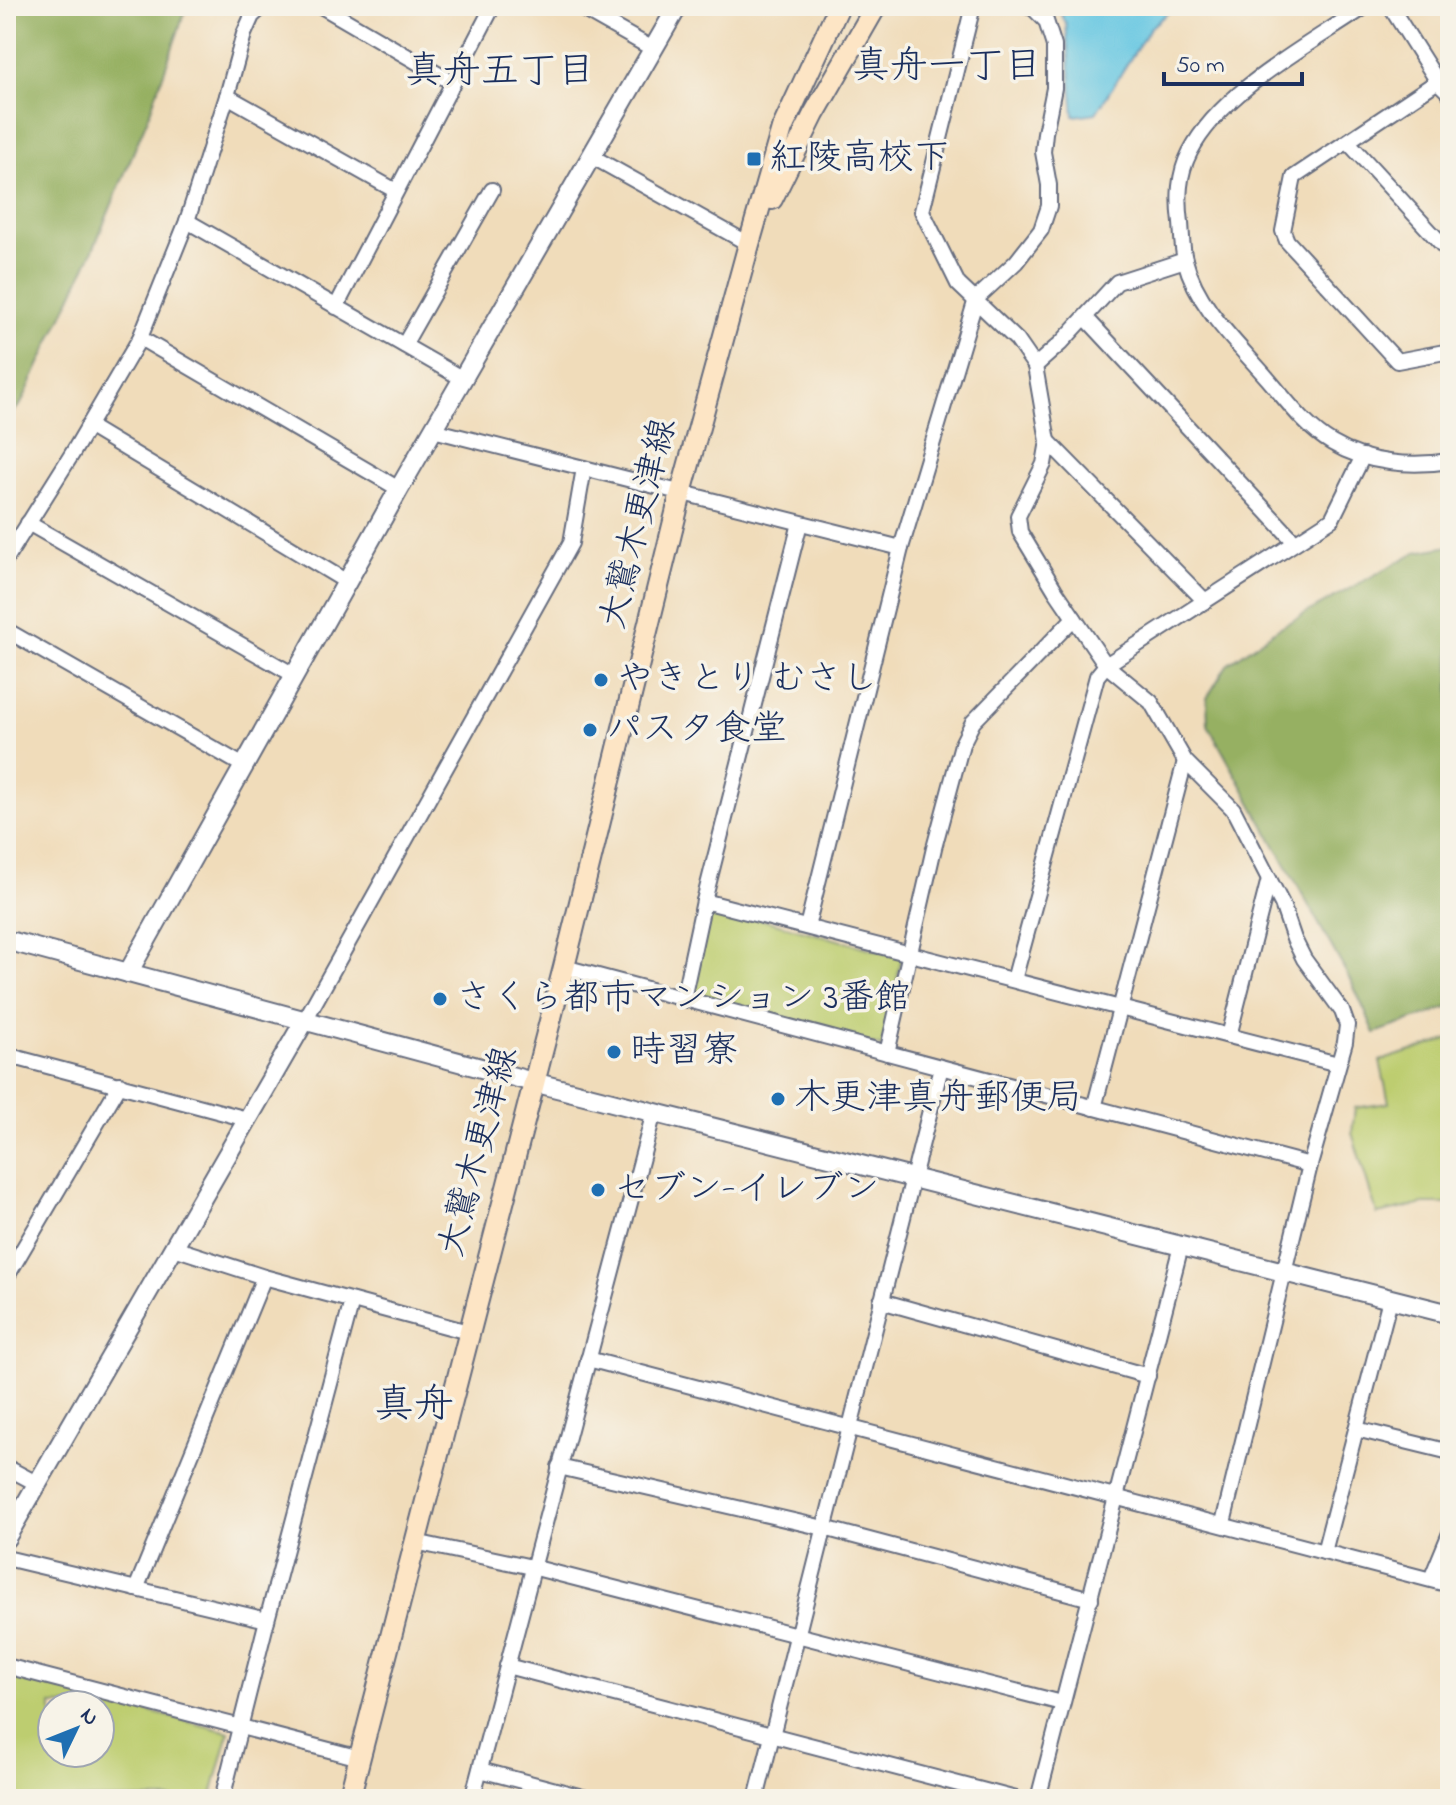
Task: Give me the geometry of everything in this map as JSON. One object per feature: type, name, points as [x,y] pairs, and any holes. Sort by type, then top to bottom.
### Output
[{"type":"main road","points":[[749,244],[782,129],[839,6]]},
{"type":"main road","points":[[749,244],[814,114],[876,6]]},
{"type":"main road","name":"大鷲木更津線","points":[[349,1799],[564,967],[681,493],[749,244]]},
{"type":"street","points":[[6,559],[140,338],[187,221],[244,34],[252,16],[263,6]]},
{"type":"street","points":[[321,6],[453,83]]},
{"type":"street","points":[[336,307],[493,6]]},
{"type":"street","points":[[577,6],[653,49]]},
{"type":"street","points":[[128,973],[399,489],[678,6]]},
{"type":"street","points":[[973,6],[922,211],[958,284],[1017,340],[1035,366],[1048,441],[1044,464],[1018,516],[1020,532],[1106,665],[1151,702],[1185,761],[1233,809],[1282,904],[1304,959],[1342,1011],[1346,1033],[1310,1165],[1223,1523]]},
{"type":"street","points":[[1366,6],[1236,94],[1211,120],[1189,153],[1181,178],[1178,199],[1185,260],[1207,308],[1303,419],[1332,443],[1363,456],[1397,464],[1450,461]]},
{"type":"street","points":[[1390,6],[1444,77],[1450,94]]},
{"type":"street","points":[[807,927],[901,548],[976,299],[1016,262],[1041,230],[1049,206],[1043,152],[1054,88],[1054,46],[1046,21],[1031,7]]},
{"type":"street","points":[[1444,77],[1294,177],[1283,231],[1287,241],[1397,361],[1450,351]]},
{"type":"street","points":[[227,96],[396,191]]},
{"type":"street","points":[[1348,142],[1450,253]]},
{"type":"street","points":[[591,156],[749,244]]},
{"type":"street","points":[[404,345],[492,190]]},
{"type":"street","points":[[187,221],[463,379]]},
{"type":"street","points":[[1035,366],[1117,282],[1185,260]]},
{"type":"street","points":[[1085,317],[1295,542]]},
{"type":"street","points":[[140,338],[399,489]]},
{"type":"street","points":[[88,426],[347,582]]},
{"type":"street","points":[[433,430],[901,548]]},
{"type":"street","points":[[1048,441],[1205,601]]},
{"type":"street","points":[[1014,980],[1097,676],[1106,665],[1332,519],[1363,456]]},
{"type":"street","points":[[6,1538],[305,1020],[571,543],[584,468]]},
{"type":"street","points":[[28,523],[294,675]]},
{"type":"street","points":[[683,999],[704,901],[800,523]]},
{"type":"street","points":[[887,1053],[958,759],[973,722],[1074,618]]},
{"type":"street","points":[[8,636],[244,766]]},
{"type":"street","points":[[1094,1108],[1185,761]]},
{"type":"street","points":[[1229,1036],[1269,879]]},
{"type":"street","points":[[704,901],[1338,1064]]},
{"type":"street","points":[[6,940],[533,1082],[1450,1314]]},
{"type":"street","points":[[564,967],[1310,1165]]},
{"type":"street","points":[[6,1055],[247,1119]]},
{"type":"street","points":[[756,1799],[941,1067]]},
{"type":"street","points":[[6,1278],[120,1084]]},
{"type":"street","points":[[472,1799],[654,1112]]},
{"type":"street","points":[[1038,1799],[1181,1246]]},
{"type":"street","points":[[174,1248],[264,1277],[468,1332]]},
{"type":"street","points":[[136,1589],[264,1277]]},
{"type":"street","points":[[1324,1552],[1390,1299]]},
{"type":"street","points":[[222,1799],[352,1301]]},
{"type":"street","points":[[881,1301],[1148,1376]]},
{"type":"street","points":[[588,1359],[1116,1498],[1223,1523],[1450,1585]]},
{"type":"street","points":[[1356,1429],[1450,1452]]},
{"type":"street","points":[[6,1467],[36,1483]]},
{"type":"street","points":[[559,1467],[824,1528],[1091,1599]]},
{"type":"street","points":[[1431,1579],[1450,1533]]},
{"type":"street","points":[[415,1542],[532,1567],[1062,1703]]},
{"type":"street","points":[[6,1558],[267,1620]]},
{"type":"street","points":[[6,1666],[360,1758]]},
{"type":"street","points":[[507,1666],[773,1733],[1016,1799]]},
{"type":"street","points":[[480,1770],[590,1799]]},
{"type":"green space","points":[[6,6],[187,6],[149,115],[90,257],[21,404],[6,420]]},
{"type":"green space","points":[[1450,546],[1450,1007],[1375,1033],[1353,985],[1208,725],[1207,698],[1227,665],[1277,629],[1416,552]]},
{"type":"green space","points":[[707,905],[902,957],[882,1047],[687,995]]},
{"type":"green space","points":[[1450,1039],[1450,1204],[1424,1204],[1377,1214],[1352,1133],[1355,1108],[1389,1103],[1380,1061]]},
{"type":"green space","points":[[6,1675],[61,1689],[36,1689],[36,1769],[116,1769],[116,1703],[229,1732],[211,1799],[6,1799]]},
{"type":"water","points":[[1058,6],[1176,6],[1150,28],[1096,113],[1074,116],[1066,24]]},
{"type":"place","name":"紅陵高校下","points":[[754,159]]},
{"type":"place","name":"やきとり むさし","points":[[601,680]]},
{"type":"place","name":"パスタ食堂","points":[[590,730]]},
{"type":"place","name":"さくら都市マンション 3番館","points":[[440,999]]},
{"type":"place","name":"時習寮","points":[[614,1052]]},
{"type":"place","name":"木更津真舟郵便局","points":[[778,1099]]},
{"type":"place","name":"セブン-イレブン","points":[[598,1190]]},
{"type":"district","name":"真舟一丁目","points":[[947,68]]},
{"type":"district","name":"真舟五丁目","points":[[500,73]]},
{"type":"district","name":"真舟","points":[[414,1406]]}]
